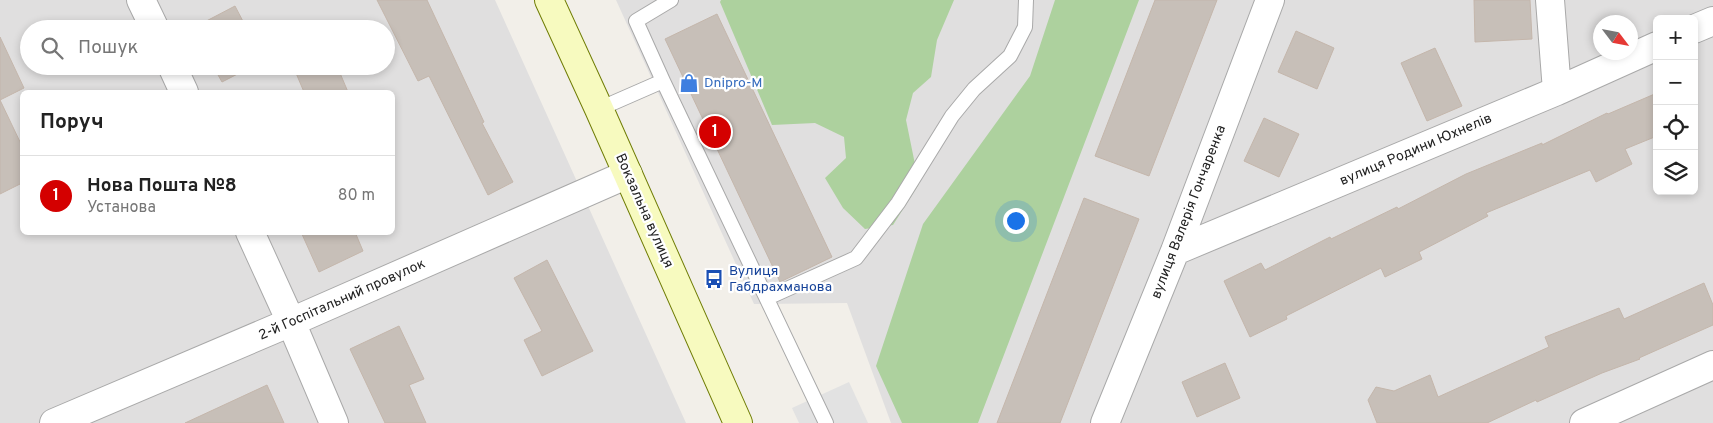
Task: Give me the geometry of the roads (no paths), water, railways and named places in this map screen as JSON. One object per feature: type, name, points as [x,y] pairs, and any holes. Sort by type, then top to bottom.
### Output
[{"type":"main road","name":"Вокзальна вулиця","points":[[549,0],[738,423]]},
{"type":"street","points":[[141,0],[151,20]]},
{"type":"street","name":"вулиця Валерія Гончаренка","points":[[1105,423],[1175,251],[1270,0]]},
{"type":"street","points":[[1550,0],[1557,91]]},
{"type":"street","points":[[1698,27],[1713,21]]},
{"type":"street","name":"вулиця Родини Юхнелів","points":[[1175,251],[1557,91],[1653,48]]},
{"type":"street","points":[[176,75],[183,90]]},
{"type":"street","name":"2-й Госпітальний провулок","points":[[54,423],[291,322],[628,174]]},
{"type":"street","points":[[251,235],[334,423]]},
{"type":"street","points":[[1584,423],[1713,365]]},
{"type":"lane","points":[[671,0],[636,21],[826,423]]},
{"type":"lane","points":[[767,298],[856,258],[898,202],[952,116],[974,89],[1010,56],[1025,27],[1026,0]]},
{"type":"lane","points":[[599,109],[663,81]]},
{"type":"place","name":"Dnipro-M","points":[[689,83]]},
{"type":"place","name":"Нова Пошта №8","points":[[715,132]]},
{"type":"place","name":"Вулиця Габдрахманова","points":[[714,279]]}]
